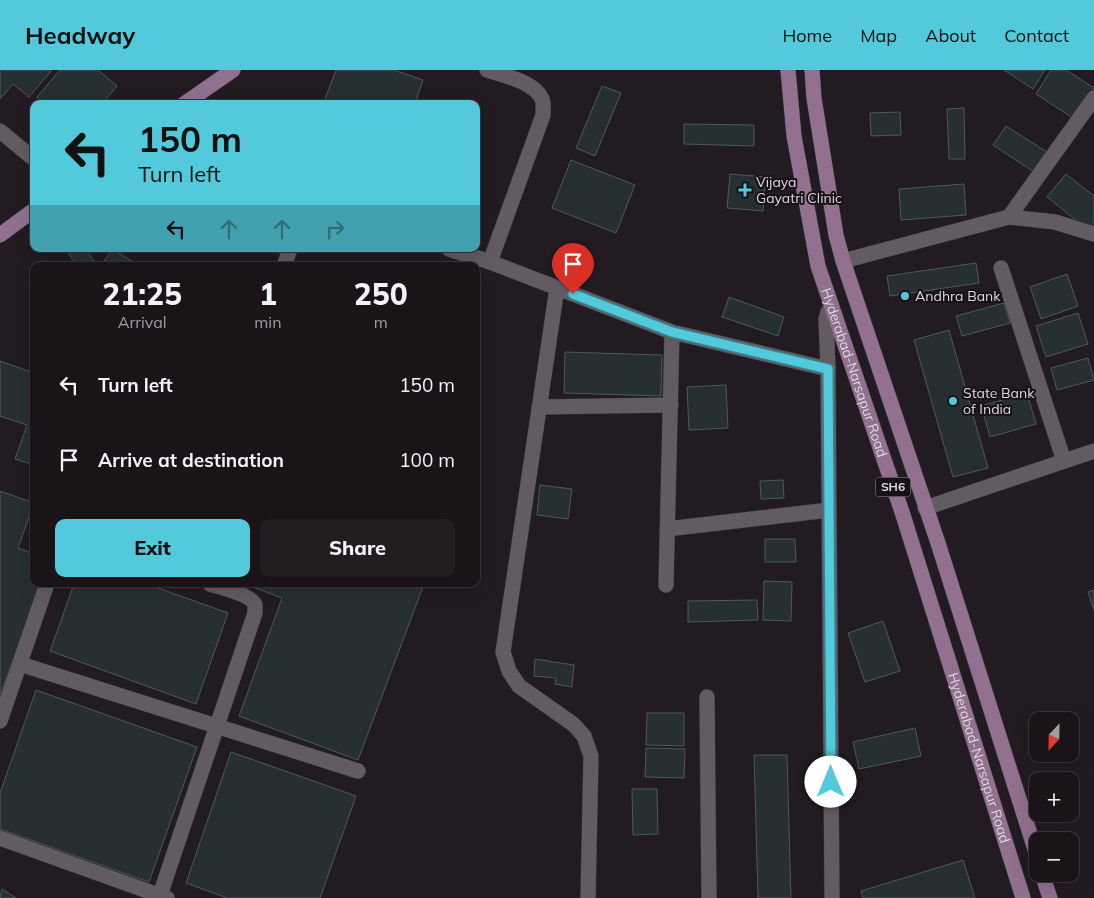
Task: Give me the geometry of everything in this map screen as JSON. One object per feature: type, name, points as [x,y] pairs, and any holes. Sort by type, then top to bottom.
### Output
[{"type":"main road","points":[[190,100],[233,70]]},
{"type":"main road","name":"Hyderabad-Narsapur Road","points":[[788,70],[794,136],[806,211],[818,266],[903,515],[1024,898]]},
{"type":"main road","name":"Hyderabad-Narsapur Road","points":[[812,70],[814,98],[836,235],[843,261],[938,544],[1029,832]]},
{"type":"main road","points":[[0,235],[30,213]]},
{"type":"main road","points":[[1045,882],[1050,898]]},
{"type":"street","points":[[487,70],[537,91],[543,101],[543,115],[490,262]]},
{"type":"street","points":[[1009,217],[1094,98]]},
{"type":"street","points":[[0,131],[30,156]]},
{"type":"street","points":[[843,261],[1009,217],[1055,222],[1094,234]]},
{"type":"street","points":[[458,252],[490,262],[672,332],[828,369]]},
{"type":"street","points":[[1001,268],[1064,461]]},
{"type":"street","points":[[557,288],[503,652],[509,671],[519,686],[573,724],[584,736],[591,756],[588,898]]},
{"type":"street","points":[[832,307],[828,312],[826,320],[832,898]]},
{"type":"street","points":[[666,585],[672,332]]},
{"type":"street","points":[[539,407],[671,405]]},
{"type":"street","points":[[925,508],[1094,451]]},
{"type":"street","points":[[668,529],[829,510]]},
{"type":"street","points":[[0,721],[46,587]]},
{"type":"street","points":[[0,838],[163,897],[255,614],[255,605],[252,600],[218,587]]},
{"type":"street","points":[[20,664],[358,771]]},
{"type":"street","points":[[707,698],[708,898]]},
{"type":"building","points":[[0,70],[52,70],[29,97],[13,84],[0,99]]},
{"type":"building","points":[[60,70],[98,70],[117,86],[105,100],[40,100],[37,97]]},
{"type":"building","points":[[336,70],[394,70],[423,80],[416,100],[325,99]]},
{"type":"building","points":[[1004,70],[1045,70],[1033,89]]},
{"type":"building","points":[[1051,70],[1066,70],[1094,88],[1094,92],[1076,120],[1036,94]]},
{"type":"building","points":[[602,86],[621,93],[595,156],[576,148]]},
{"type":"building","points":[[964,108],[965,159],[949,159],[947,109]]},
{"type":"building","points":[[900,112],[901,135],[871,136],[870,113]]},
{"type":"building","points":[[684,124],[754,125],[754,146],[684,144]]},
{"type":"building","points":[[1006,126],[1050,154],[1037,174],[993,145]]},
{"type":"building","points":[[571,160],[635,185],[616,233],[552,208]]},
{"type":"building","points":[[730,174],[766,177],[763,211],[727,208]]},
{"type":"building","points":[[1066,174],[1094,196],[1094,222],[1088,230],[1047,197]]},
{"type":"building","points":[[964,184],[966,215],[901,220],[899,189]]},
{"type":"building","points":[[68,252],[87,252],[95,262],[75,262]]},
{"type":"building","points":[[110,252],[117,252],[133,262],[104,262]]},
{"type":"building","points":[[976,263],[979,283],[890,296],[887,276]]},
{"type":"building","points":[[1067,274],[1078,306],[1041,319],[1030,287]]},
{"type":"building","points":[[729,297],[784,317],[778,336],[722,317]]},
{"type":"building","points":[[1004,303],[1010,323],[962,336],[956,316]]},
{"type":"building","points":[[1078,313],[1088,344],[1046,357],[1036,326]]},
{"type":"building","points":[[949,330],[988,468],[953,477],[914,340]]},
{"type":"building","points":[[565,352],[662,355],[661,396],[564,393]]},
{"type":"building","points":[[1088,358],[1094,380],[1057,390],[1051,368]]},
{"type":"building","points":[[0,361],[30,372],[30,464],[15,459],[27,425],[0,416]]},
{"type":"building","points":[[726,385],[728,428],[689,430],[687,387]]},
{"type":"building","points":[[1027,393],[1036,424],[990,437],[981,406]]},
{"type":"building","points":[[783,480],[784,498],[761,499],[760,481]]},
{"type":"building","points":[[540,485],[572,489],[568,519],[537,515]]},
{"type":"building","points":[[0,491],[30,502],[30,514],[18,548],[30,552],[30,587],[40,587],[0,695]]},
{"type":"building","points":[[765,539],[795,539],[796,562],[765,562]]},
{"type":"building","points":[[764,581],[792,582],[791,621],[763,620]]},
{"type":"building","points":[[73,587],[155,587],[228,613],[196,704],[50,651]]},
{"type":"building","points":[[253,587],[423,587],[358,760],[239,716],[282,598]]},
{"type":"building","points":[[1094,590],[1094,610],[1088,592]]},
{"type":"building","points":[[757,600],[758,620],[688,622],[688,601]]},
{"type":"building","points":[[883,621],[900,671],[865,682],[848,633]]},
{"type":"building","points":[[535,659],[574,665],[572,687],[555,684],[556,678],[534,676]]},
{"type":"building","points":[[36,690],[197,747],[149,882],[0,829],[0,793]]},
{"type":"building","points":[[647,713],[684,713],[684,746],[646,745]]},
{"type":"building","points":[[915,728],[921,756],[859,769],[853,742]]},
{"type":"building","points":[[646,748],[685,749],[684,778],[645,777]]},
{"type":"building","points":[[231,752],[356,796],[320,898],[227,898],[186,883]]},
{"type":"building","points":[[754,755],[787,755],[791,898],[758,898]]},
{"type":"building","points":[[632,789],[657,789],[658,834],[633,835]]},
{"type":"building","points":[[963,860],[975,898],[863,898],[861,891]]},
{"type":"building","points":[[2,889],[16,898],[0,898]]},
{"type":"place","name":"Vijaya Gayatri Clinic","points":[[745,190]]},
{"type":"place","name":"Andhra Bank","points":[[905,296]]},
{"type":"place","name":"State Bank of India","points":[[953,401]]},
{"type":"route","points":[[573,294],[672,332],[828,369],[831,782]]}]
